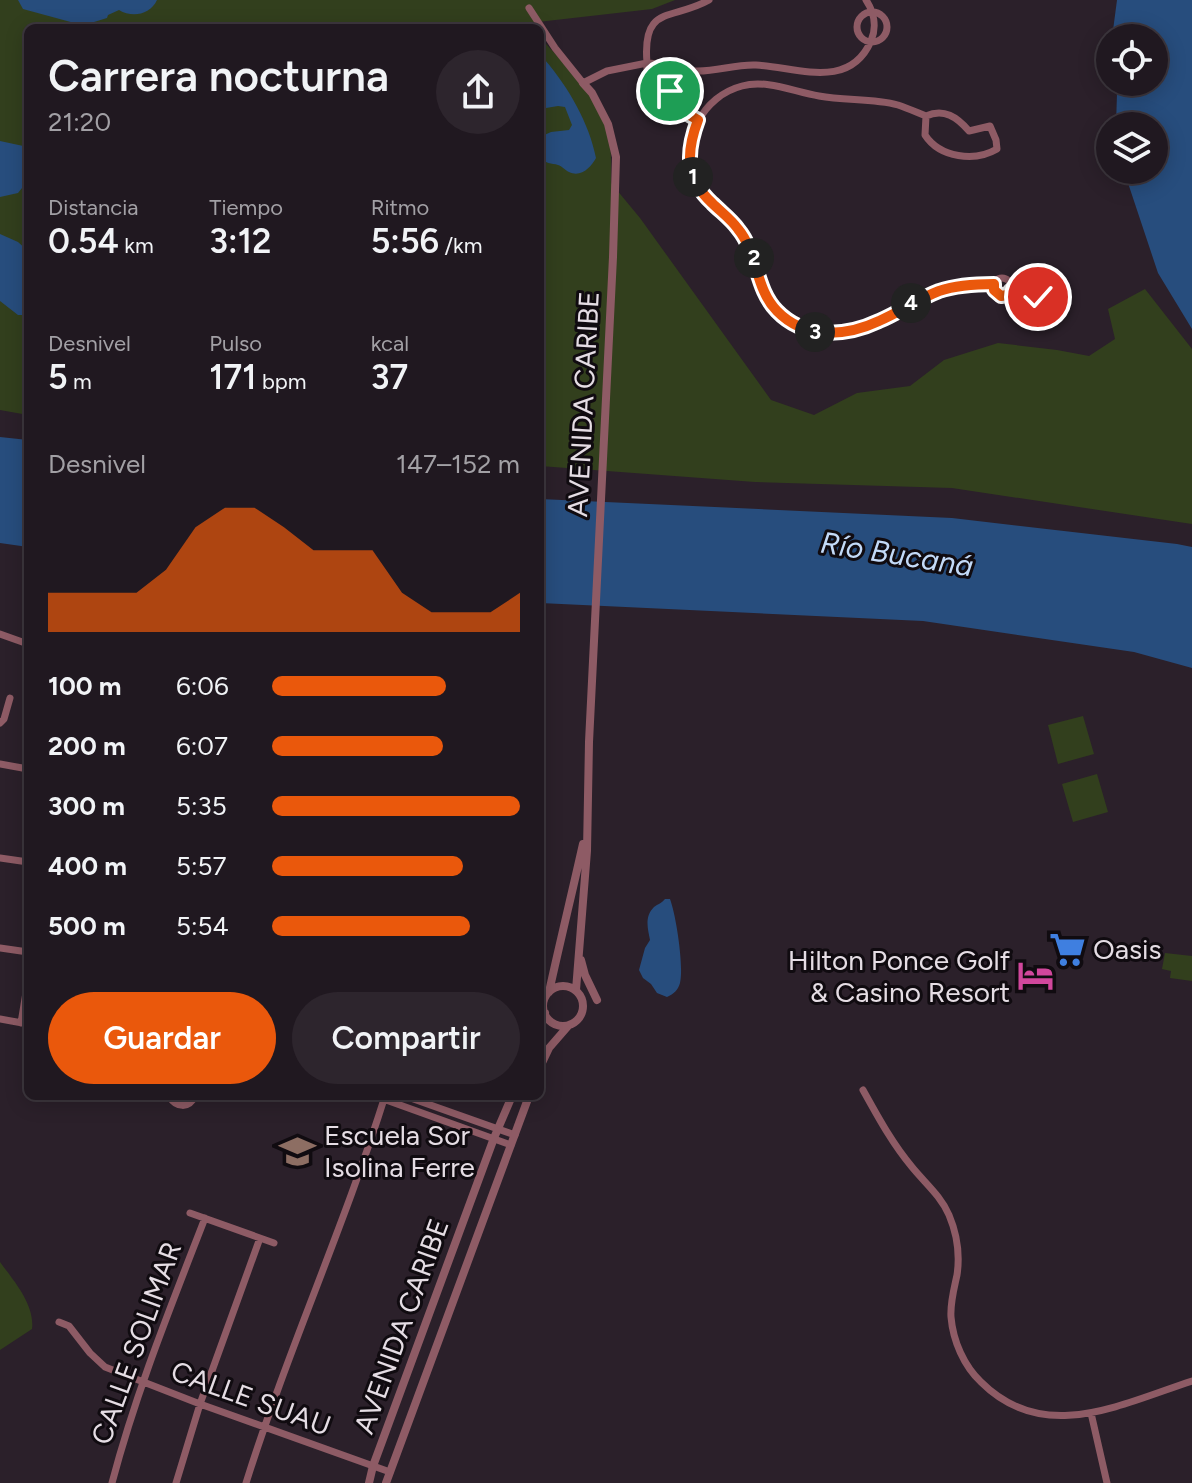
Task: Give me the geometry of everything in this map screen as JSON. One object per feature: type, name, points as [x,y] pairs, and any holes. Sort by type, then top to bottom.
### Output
[{"type":"street","points":[[669,91],[671,97],[664,108],[652,103],[647,86],[648,31],[664,16],[709,0]]},
{"type":"street","points":[[866,0],[872,12]]},
{"type":"street","name":"AVENIDA CARIBE","points":[[529,8],[539,24]]},
{"type":"street","points":[[583,83],[607,71],[647,63],[692,71],[748,65],[801,72],[839,70],[851,65],[871,42],[882,38],[886,29],[885,20],[872,12],[863,15],[857,23],[858,33],[871,42]]},
{"type":"street","name":"AVENIDA CARIBE","points":[[544,31],[592,93],[608,124],[616,157],[592,671],[587,851],[576,990]]},
{"type":"street","points":[[926,116],[924,130],[928,141],[948,153],[965,157],[997,149],[990,126],[969,131],[951,115],[936,112],[926,116],[896,105],[817,96],[764,84],[729,90],[713,102],[698,120],[689,153],[690,163],[696,183],[708,200],[744,236],[765,295],[777,312],[797,327],[818,333],[857,329],[876,323],[942,290],[994,284]]},
{"type":"street","points":[[651,96],[660,88],[673,90],[678,93],[686,113]]},
{"type":"street","points":[[669,103],[698,120]]},
{"type":"street","points":[[1005,278],[1011,284],[1011,290],[1004,296],[998,295],[994,284],[997,279],[1005,278]]},
{"type":"street","points":[[1011,290],[1049,301],[1061,313]]},
{"type":"street","points":[[0,634],[24,643]]},
{"type":"street","points":[[0,723],[10,698]]},
{"type":"street","points":[[0,764],[24,768]]},
{"type":"street","name":"AVENIDA CARIBE","points":[[549,992],[587,827]]},
{"type":"street","points":[[0,858],[24,861]]},
{"type":"street","points":[[0,948],[24,951]]},
{"type":"street","points":[[580,954],[585,975],[597,1000]]},
{"type":"street","points":[[544,1059],[549,1048],[578,1019],[583,1007],[576,990],[565,986],[554,988],[544,1002],[545,1013],[558,1025],[570,1024]]},
{"type":"street","points":[[0,1019],[24,1023]]},
{"type":"street","points":[[863,1090],[890,1138],[942,1201],[949,1214],[958,1253],[951,1306],[952,1326],[960,1351],[976,1377],[1006,1403],[1026,1412],[1049,1416],[1091,1413],[1192,1381]]},
{"type":"street","points":[[172,1100],[181,1106],[193,1100]]},
{"type":"street","points":[[246,1483],[384,1100]]},
{"type":"street","points":[[390,1100],[511,1145]]},
{"type":"street","points":[[416,1100],[515,1135]]},
{"type":"street","name":"AVENIDA CARIBE","points":[[369,1483],[510,1100]]},
{"type":"street","name":"AVENIDA CARIBE","points":[[386,1483],[528,1100]]},
{"type":"street","points":[[190,1213],[274,1243]]},
{"type":"street","name":"CALLE SOLIMAR","points":[[112,1483],[143,1381],[205,1218]]},
{"type":"street","points":[[176,1483],[200,1404],[260,1238]]},
{"type":"street","name":"CALLE SUAU","points":[[59,1322],[69,1326],[105,1367],[390,1472]]},
{"type":"street","points":[[1091,1413],[1107,1483]]},
{"type":"green space","points":[[0,0],[675,0],[652,9],[530,24],[24,24],[24,414],[0,410]]},
{"type":"green space","points":[[544,42],[580,82],[604,119],[610,146],[611,183],[640,218],[771,400],[814,415],[857,393],[910,386],[944,360],[998,343],[1089,356],[1115,339],[1108,309],[1145,289],[1192,349],[1192,524],[952,488],[755,482],[544,466]]},
{"type":"green space","points":[[1083,716],[1094,754],[1058,764],[1048,725]]},
{"type":"green space","points":[[1097,774],[1108,812],[1073,822],[1062,784]]},
{"type":"green space","points":[[1165,953],[1192,956],[1192,981],[1170,978],[1171,971],[1162,969]]},
{"type":"green space","points":[[0,1262],[22,1294],[30,1311],[32,1329],[0,1350]]},
{"type":"water","points":[[18,0],[157,0],[150,9],[140,14],[119,10],[107,18],[78,24],[23,9]]},
{"type":"water","points":[[1117,0],[1192,0],[1192,329],[1158,273],[1129,186],[1168,184],[1168,112],[1116,112],[1117,96],[1168,96],[1168,24],[1114,24]]},
{"type":"water","points":[[544,61],[577,106],[593,145],[596,158],[581,173],[569,172],[544,161],[544,135],[569,130],[572,125],[565,107],[544,108]]},
{"type":"water","points":[[0,141],[24,146],[24,188],[18,193],[0,197]]},
{"type":"water","points":[[0,234],[24,247],[24,315],[18,315],[0,301]]},
{"type":"water","points":[[0,437],[24,440],[24,546],[0,543]]},
{"type":"water","name":"Río Bucaná","points":[[544,499],[952,518],[1192,547],[1192,668],[1134,652],[923,621],[544,603]]},
{"type":"water","points":[[665,899],[670,899],[672,907],[681,965],[679,985],[667,997],[657,993],[639,970],[650,940],[649,915]]},
{"type":"place","name":"Oasis","points":[[1067,949]]},
{"type":"place","name":"Hilton Ponce Golf & Casino Resort","points":[[1036,976]]},
{"type":"place","name":"Escuela Sor Isolina Ferre","points":[[298,1151]]},
{"type":"route","points":[[670,91],[678,93],[686,113],[698,120],[689,153],[696,183],[708,200],[744,236],[765,295],[777,312],[797,327],[818,333],[857,329],[952,287],[994,284],[994,290],[1001,296],[1011,290],[1038,297]]}]
